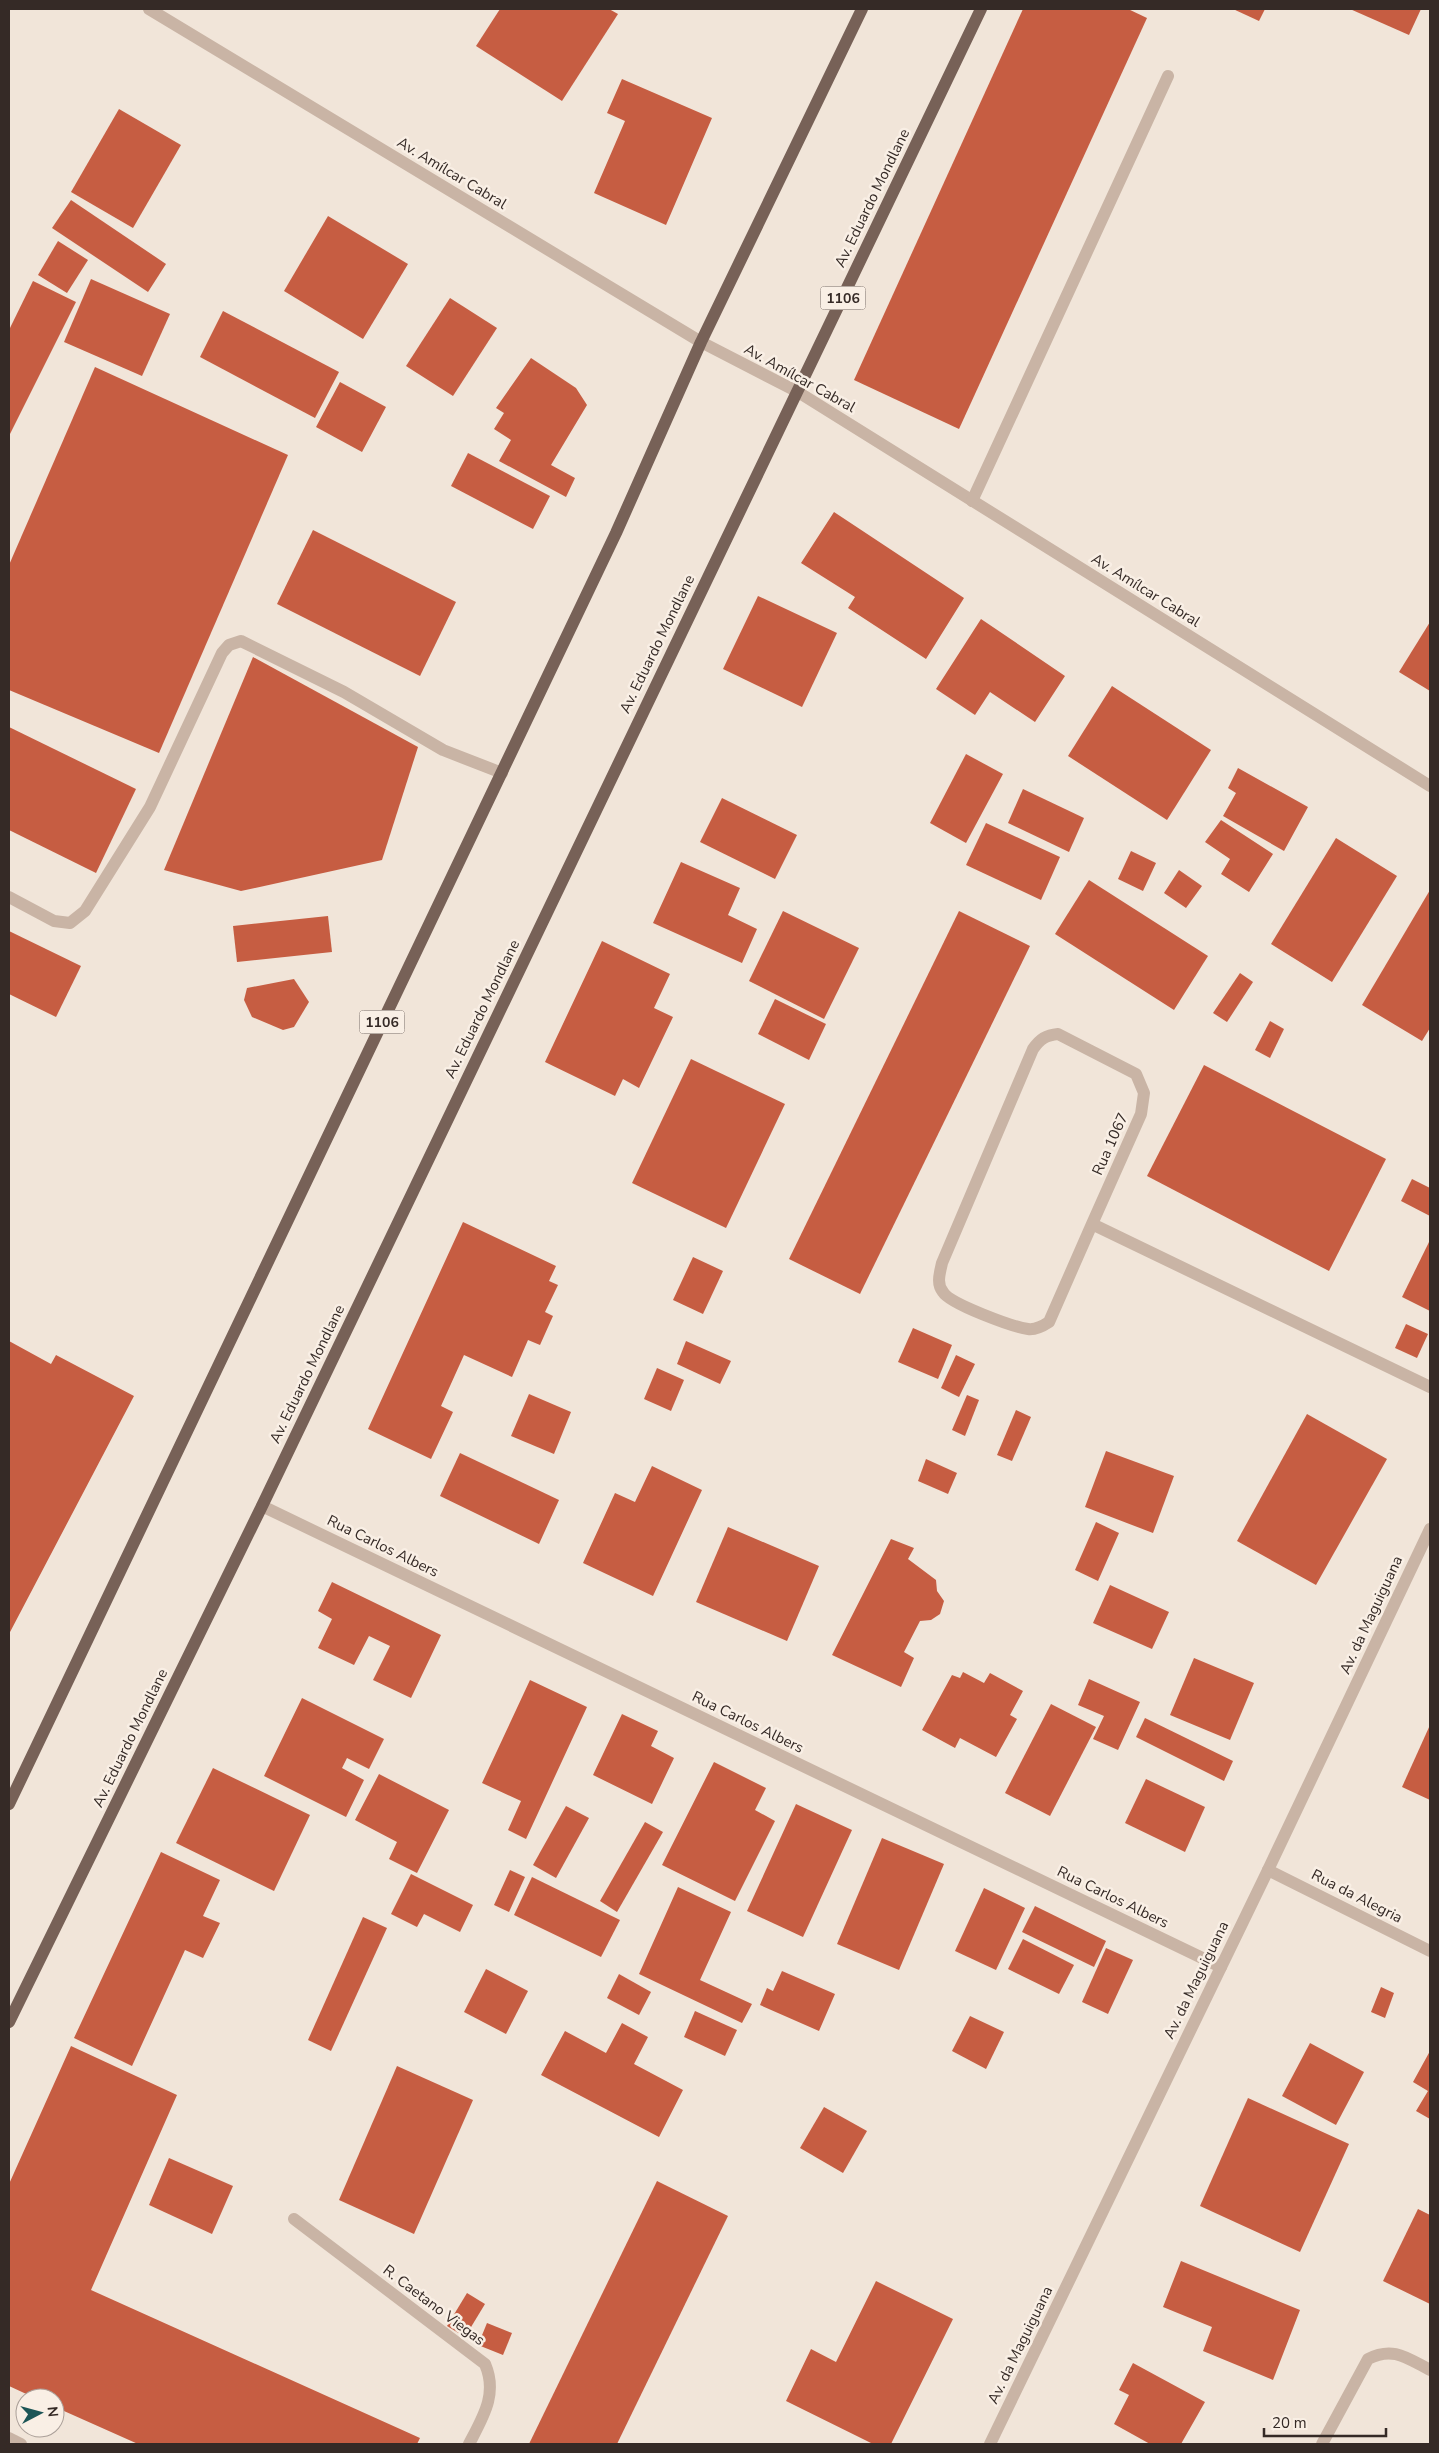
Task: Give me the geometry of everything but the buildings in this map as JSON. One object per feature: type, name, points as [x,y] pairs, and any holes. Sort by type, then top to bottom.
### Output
[{"type":"main road","name":"1106","points":[[9,1804],[502,773],[616,533],[701,342],[862,9]]},
{"type":"main road","name":"Av. Eduardo Mondlane","points":[[9,2022],[262,1506],[981,9]]},
{"type":"street","name":"Av. Amílcar Cabral","points":[[148,9],[701,342],[798,392],[1430,786]]},
{"type":"street","points":[[972,501],[1168,76]]},
{"type":"street","points":[[9,897],[54,921],[70,923],[85,911],[150,806],[222,653],[229,645],[241,641],[344,692],[443,750],[502,773]]},
{"type":"street","name":"Rua 1067","points":[[1058,1034],[1136,1074],[1144,1093],[1141,1114],[1092,1224],[1050,1322],[1042,1327],[1028,1329],[960,1306],[943,1293],[938,1278],[942,1263],[1033,1049],[1039,1041],[1048,1035],[1058,1034]]},
{"type":"street","points":[[1092,1224],[1430,1386]]},
{"type":"street","name":"Rua Carlos Albers","points":[[262,1506],[1221,1966]]},
{"type":"street","name":"Av. da Maguiguana","points":[[990,2444],[1268,1870],[1430,1529]]},
{"type":"street","name":"Rua da Alegria","points":[[1268,1870],[1430,1950]]},
{"type":"street","name":"R. Caetano Viegas","points":[[294,2219],[485,2364],[490,2376],[491,2389],[488,2409],[469,2444]]},
{"type":"street","points":[[1322,2444],[1368,2359],[1380,2353],[1396,2353],[1430,2370]]},
{"type":"street","points":[[9,2438],[20,2444]]}]
